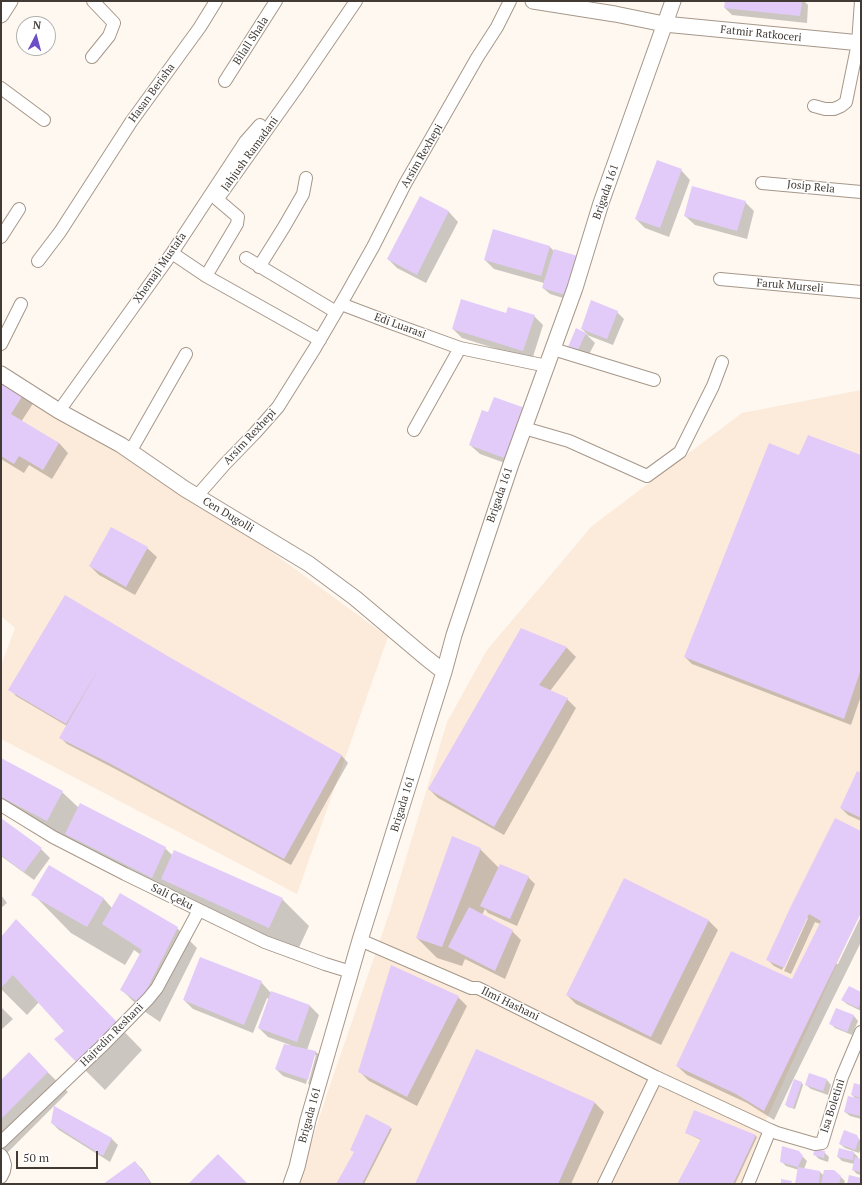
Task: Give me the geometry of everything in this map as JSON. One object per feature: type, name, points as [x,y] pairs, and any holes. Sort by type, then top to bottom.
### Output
[{"type":"street","points":[[1,15],[10,1]]},
{"type":"street","points":[[92,57],[109,36],[114,23],[93,1]]},
{"type":"street","name":"Hasan Berisha","points":[[38,261],[60,232],[131,122],[200,27],[216,1]]},
{"type":"street","name":"Bilall Shala","points":[[225,81],[276,1]]},
{"type":"street","name":"Jahjush Ramadani","points":[[206,276],[238,224],[238,217],[218,200],[219,197],[356,1]]},
{"type":"street","name":"Arsim Rexhepi","points":[[197,496],[278,407],[320,340],[477,58],[498,27],[510,1]]},
{"type":"street","points":[[533,1],[609,13],[664,24]]},
{"type":"street","name":"Brigada 161","points":[[291,1184],[360,940],[482,547],[575,288],[601,203],[673,1]]},
{"type":"street","points":[[814,106],[834,109],[846,102],[860,43],[861,1]]},
{"type":"street","name":"Fatmir Ratkoceri","points":[[664,24],[860,43]]},
{"type":"street","points":[[1,88],[44,120]]},
{"type":"street","name":"Xhemajl Mustafa","points":[[59,411],[172,253],[241,148],[260,125]]},
{"type":"street","points":[[259,267],[303,194],[306,178]]},
{"type":"street","name":"Josip Rela","points":[[762,183],[861,192]]},
{"type":"street","points":[[1,237],[19,209]]},
{"type":"street","points":[[172,253],[206,276],[320,340]]},
{"type":"street","points":[[246,258],[259,267],[338,308]]},
{"type":"street","name":"Faruk Murseli","points":[[720,279],[861,292]]},
{"type":"street","points":[[1,344],[21,304]]},
{"type":"street","name":"Edi Luarasi","points":[[338,308],[460,348],[546,366]]},
{"type":"street","points":[[414,430],[460,348]]},
{"type":"street","points":[[553,349],[654,380]]},
{"type":"street","points":[[130,452],[186,354]]},
{"type":"street","points":[[524,428],[569,441],[647,476],[680,452],[713,386],[722,362]]},
{"type":"street","name":"Cen Dugolli","points":[[1,374],[59,411],[130,452],[197,496],[285,549],[315,569],[355,598],[424,657],[444,672]]},
{"type":"street","name":"Sali Çeku","points":[[1,805],[53,837],[265,942],[351,972]]},
{"type":"street","name":"Hajredin Reshani","points":[[1,1142],[102,1046],[148,999],[157,988],[199,910]]},
{"type":"street","name":"Ilmi Hashani","points":[[360,940],[471,988],[478,988],[656,1077],[770,1130]]},
{"type":"street","name":"Isa Boletini","points":[[770,1130],[777,1134],[815,1144],[822,1143],[842,1077],[861,1032]]},
{"type":"street","points":[[604,1184],[656,1077]]},
{"type":"street","points":[[748,1184],[770,1130]]},
{"type":"street","points":[[1,1155],[5,1165],[1,1177]]},
{"type":"shaded area","points":[[1,376],[232,523],[388,637],[297,894],[1,739],[1,666],[15,628],[1,616]]},
{"type":"shaded area","points":[[861,390],[861,911],[768,1116],[742,1184],[298,1184],[327,1094],[389,914],[447,722],[487,650],[592,526],[742,413]]},
{"type":"building","points":[[725,1],[802,1],[800,16],[724,8]]},
{"type":"building","points":[[657,160],[682,169],[660,228],[635,219]]},
{"type":"building","points":[[692,186],[746,201],[737,231],[684,216]]},
{"type":"building","points":[[420,196],[449,211],[417,275],[387,259]]},
{"type":"building","points":[[493,229],[550,246],[541,276],[484,260]]},
{"type":"building","points":[[554,249],[581,257],[569,296],[542,288]]},
{"type":"building","points":[[461,299],[506,313],[508,307],[535,315],[523,351],[452,329]]},
{"type":"building","points":[[591,300],[618,311],[607,339],[581,329]]},
{"type":"building","points":[[576,328],[586,333],[577,352],[568,347]]},
{"type":"building","points":[[1,376],[25,392],[11,414],[59,443],[43,470],[19,456],[14,464],[1,456]]},
{"type":"building","points":[[494,397],[525,408],[507,459],[469,445],[482,410],[488,412]]},
{"type":"building","points":[[808,435],[861,455],[861,669],[844,719],[684,657],[769,443],[799,455]]},
{"type":"building","points":[[111,527],[148,547],[126,587],[89,566]]},
{"type":"building","points":[[65,595],[171,658],[342,755],[284,859],[111,764],[59,738],[102,663],[66,724],[8,690]]},
{"type":"building","points":[[521,628],[567,647],[539,685],[568,698],[494,827],[428,789]]},
{"type":"building","points":[[1,758],[63,791],[47,821],[1,797]]},
{"type":"building","points":[[857,771],[861,773],[861,818],[840,808]]},
{"type":"building","points":[[80,803],[166,847],[152,878],[65,834]]},
{"type":"building","points":[[1,818],[42,848],[24,872],[1,855]]},
{"type":"building","points":[[835,818],[861,831],[861,913],[764,1111],[736,1094],[676,1066],[731,951],[792,979],[821,921],[809,914],[784,968],[766,960]]},
{"type":"building","points":[[452,836],[481,848],[442,947],[416,938]]},
{"type":"building","points":[[174,850],[283,898],[269,928],[161,879]]},
{"type":"building","points":[[500,864],[529,876],[510,919],[480,906]]},
{"type":"building","points":[[49,865],[104,898],[87,927],[31,895]]},
{"type":"building","points":[[624,878],[709,920],[651,1037],[566,995]]},
{"type":"building","points":[[120,893],[178,927],[140,1003],[120,990],[142,950],[102,924]]},
{"type":"building","points":[[469,907],[513,930],[495,971],[448,947]]},
{"type":"building","points":[[16,919],[117,1022],[78,1064],[54,1039],[64,1031],[13,975],[1,988],[1,937]]},
{"type":"building","points":[[200,957],[262,981],[244,1025],[183,1000]]},
{"type":"building","points":[[391,965],[459,996],[407,1097],[358,1072]]},
{"type":"building","points":[[849,986],[861,992],[861,1002],[858,1008],[841,1000]]},
{"type":"building","points":[[271,991],[310,1005],[297,1042],[258,1028]]},
{"type":"building","points":[[836,1008],[854,1015],[847,1032],[829,1024]]},
{"type":"building","points":[[284,1044],[316,1051],[308,1080],[275,1069]]},
{"type":"building","points":[[476,1049],[595,1102],[558,1184],[415,1184]]},
{"type":"building","points":[[29,1052],[48,1072],[1,1119],[1,1080]]},
{"type":"building","points":[[809,1073],[827,1079],[823,1091],[805,1085]]},
{"type":"building","points":[[794,1079],[802,1082],[793,1108],[785,1105]]},
{"type":"building","points":[[854,1083],[861,1085],[861,1098],[851,1095]]},
{"type":"building","points":[[848,1096],[861,1099],[861,1116],[844,1112]]},
{"type":"building","points":[[54,1106],[112,1138],[103,1156],[51,1123]]},
{"type":"building","points":[[694,1110],[756,1135],[733,1184],[677,1184],[701,1139],[685,1133]]},
{"type":"building","points":[[366,1114],[391,1127],[362,1184],[336,1184],[354,1152],[350,1150]]},
{"type":"building","points":[[844,1130],[857,1135],[859,1139],[855,1150],[839,1144]]},
{"type":"building","points":[[782,1146],[799,1151],[803,1156],[798,1167],[780,1162]]},
{"type":"building","points":[[839,1148],[854,1152],[853,1160],[837,1157]]},
{"type":"building","points":[[815,1149],[825,1151],[824,1158],[813,1155]]},
{"type":"building","points":[[218,1154],[248,1184],[188,1184]]},
{"type":"building","points":[[855,1157],[861,1159],[861,1172],[852,1170]]},
{"type":"building","points":[[135,1161],[150,1182],[147,1184],[103,1184]]},
{"type":"building","points":[[798,1167],[820,1171],[819,1184],[795,1184]]},
{"type":"building","points":[[824,1170],[834,1170],[841,1176],[839,1184],[821,1184]]},
{"type":"building","points":[[849,1175],[861,1178],[861,1184],[847,1184]]},
{"type":"building","points":[[781,1179],[792,1181],[791,1184],[781,1184]]}]
